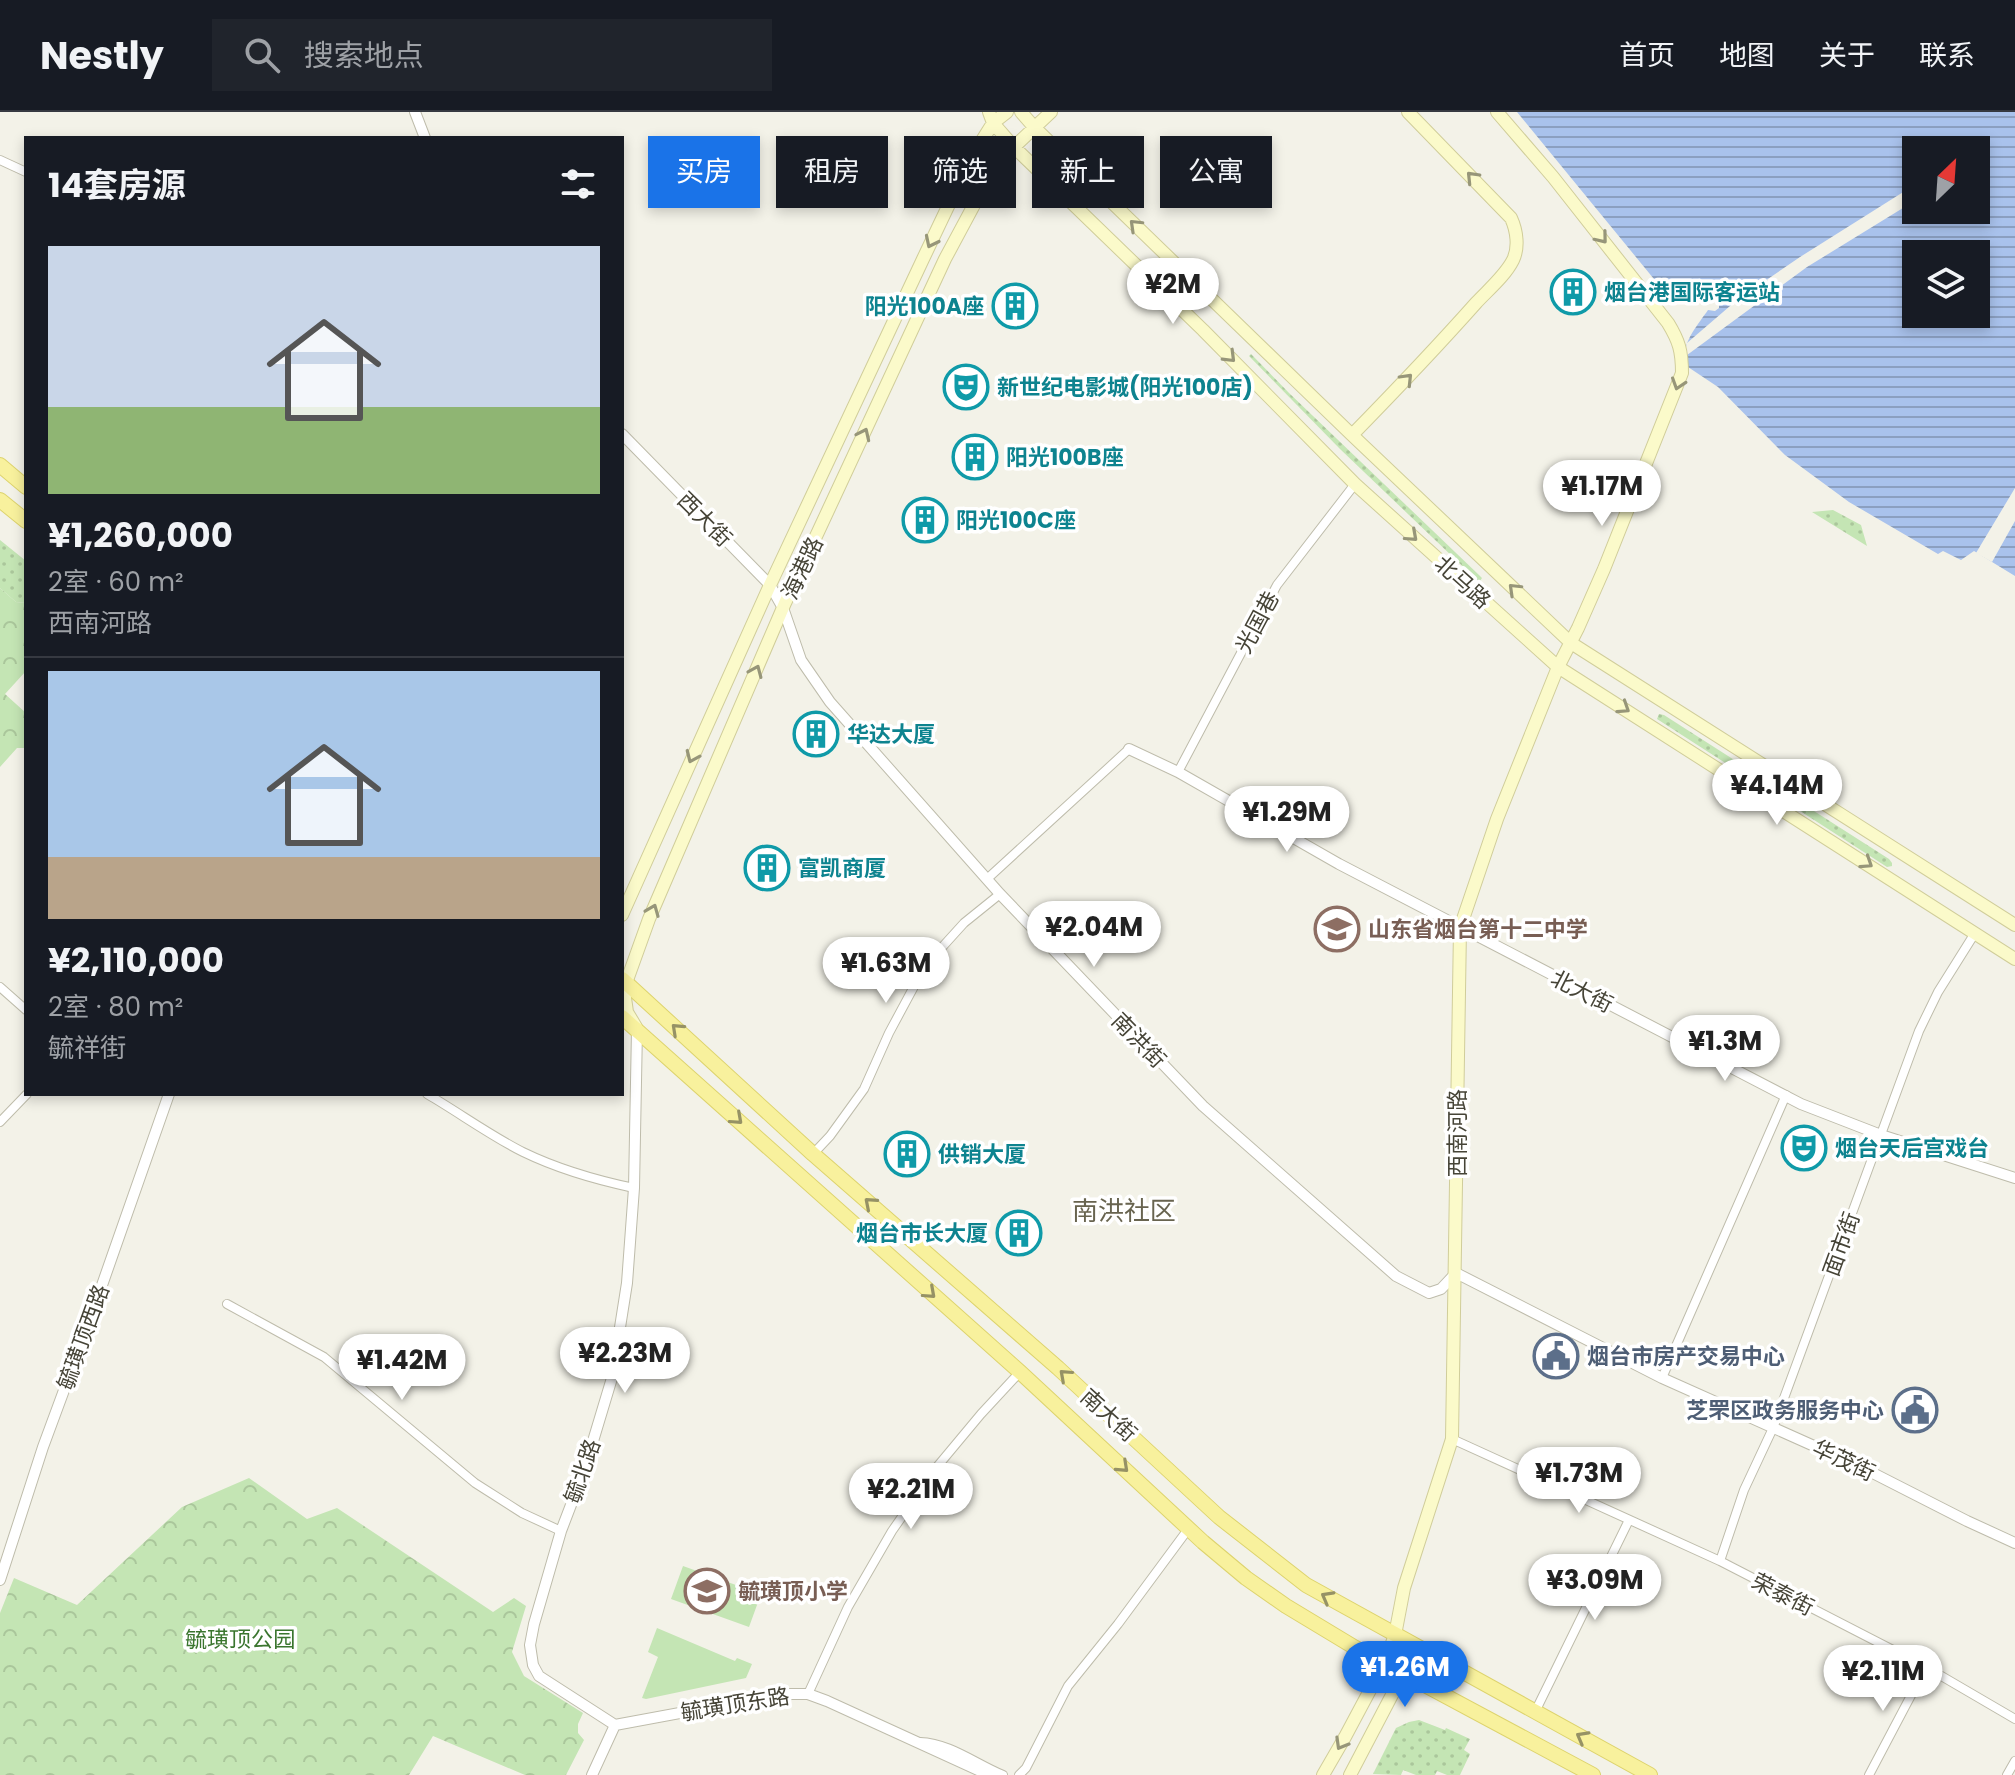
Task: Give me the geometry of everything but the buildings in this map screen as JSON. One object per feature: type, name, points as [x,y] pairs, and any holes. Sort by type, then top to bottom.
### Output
[{"type":"main road","name":"海港路","points":[[624,911],[770,585],[971,158],[991,118],[1007,112]]},
{"type":"main road","name":"北马路","points":[[1021,112],[1352,435],[1571,643],[2015,925]]},
{"type":"main road","name":"海港路","points":[[1016,145],[1051,112]]},
{"type":"main road","points":[[1352,435],[1499,278],[1516,250],[1511,218],[1408,112]]},
{"type":"main road","name":"西南河路","points":[[1323,1775],[1385,1662],[1395,1635],[1404,1588],[1452,1439],[1460,928],[1497,819],[1558,667],[1604,569],[1682,373],[1679,341],[1668,323],[1553,177],[1497,112]]},
{"type":"main road","name":"北马路","points":[[991,118],[1005,136]]},
{"type":"main road","name":"北马路","points":[[1016,149],[1203,330],[1355,484],[1558,667],[2015,959]]},
{"type":"main road","name":"海港路","points":[[637,1029],[627,1012],[624,981],[649,919],[783,608],[945,259],[972,208]]},
{"type":"main road","points":[[0,465],[24,485]]},
{"type":"main road","points":[[0,500],[24,519]]},
{"type":"main road","name":"南大街","points":[[624,981],[813,1154],[1058,1368],[1240,1534],[1306,1585],[1650,1775]]},
{"type":"main road","name":"南大街","points":[[624,1017],[1246,1578],[1354,1647],[1593,1775]]},
{"type":"main road","name":"西南河路","points":[[1395,1635],[1404,1672]]},
{"type":"main road","points":[[1350,1775],[1404,1672]]},
{"type":"street","points":[[415,112],[424,136]]},
{"type":"street","points":[[0,160],[24,171]]},
{"type":"street","name":"西大街","points":[[624,436],[770,585],[783,608]]},
{"type":"street","name":"光国巷","points":[[1178,772],[1277,585],[1355,484]]},
{"type":"street","name":"南洪街","points":[[783,608],[801,660],[830,702],[1000,894],[1203,1106],[1396,1276],[1429,1293],[1441,1289],[1456,1273]]},
{"type":"street","points":[[987,879],[1129,749]]},
{"type":"street","name":"北大街","points":[[1129,749],[1178,772],[1339,864],[1460,928],[1801,1104],[1881,1135],[2015,1178]]},
{"type":"street","points":[[813,1154],[864,1089],[889,1033],[925,966],[964,923],[1000,894]]},
{"type":"street","name":"面市街","points":[[1720,1561],[1744,1490],[1773,1428],[1919,1031],[1938,992],[1975,933]]},
{"type":"street","points":[[0,987],[24,1008]]},
{"type":"street","name":"毓北路","points":[[615,1725],[539,1676],[533,1665],[530,1645],[561,1531],[584,1471],[612,1378],[627,1283],[634,1188],[637,1029]]},
{"type":"street","points":[[1662,1378],[1786,1095]]},
{"type":"street","points":[[0,1122],[25,1096]]},
{"type":"street","name":"毓璜顶西路","points":[[0,1580],[43,1447],[168,1096]]},
{"type":"street","points":[[430,1096],[520,1150],[559,1168],[634,1188]]},
{"type":"street","name":"华茂街","points":[[1456,1273],[1662,1378],[1861,1467],[2015,1543]]},
{"type":"street","points":[[227,1304],[324,1357],[475,1483],[522,1513],[561,1531]]},
{"type":"street","points":[[808,1694],[848,1607],[892,1531],[936,1468],[1020,1372]]},
{"type":"street","name":"荣泰街","points":[[1452,1439],[1720,1561],[1926,1667],[2015,1719]]},
{"type":"street","points":[[1535,1712],[1629,1520]]},
{"type":"street","points":[[1019,1775],[1026,1768],[1068,1686],[1189,1528]]},
{"type":"street","points":[[1869,1775],[1926,1667]]},
{"type":"street","name":"毓璜顶东路","points":[[615,1725],[782,1694],[808,1694],[850,1710],[989,1775]]},
{"type":"street","points":[[592,1775],[615,1725]]},
{"type":"street","points":[[919,1742],[946,1747],[1003,1775]]},
{"type":"street","points":[[2007,1775],[2015,1761]]},
{"type":"green space","points":[[1251,354],[1479,575],[1482,578],[1480,581],[1340,449],[1249,356]]},
{"type":"green space","points":[[1833,510],[1861,525],[1867,546],[1812,512]]},
{"type":"green space","points":[[0,540],[24,559],[24,603],[16,602],[0,588]]},
{"type":"green space","points":[[0,588],[16,602],[24,603],[24,673],[5,694],[24,711],[24,748],[17,748],[0,767]]},
{"type":"green space","points":[[1659,714],[1889,859],[1892,866],[1887,867],[1657,719]]},
{"type":"green space","name":"毓璜顶公园","points":[[249,1478],[307,1519],[337,1508],[493,1612],[514,1598],[526,1606],[512,1652],[524,1676],[583,1713],[578,1733],[584,1740],[566,1775],[525,1775],[433,1736],[409,1775],[0,1775],[0,1613],[14,1578],[77,1605],[182,1507]]},
{"type":"green space","points":[[683,1566],[761,1594],[749,1627],[671,1599]]},
{"type":"green space","points":[[657,1628],[735,1661],[737,1658],[752,1664],[746,1678],[642,1698],[658,1657],[648,1652]]},
{"type":"green space","points":[[1419,1720],[1470,1739],[1464,1750],[1470,1754],[1460,1775],[1437,1771],[1435,1775],[1416,1775],[1403,1770],[1401,1775],[1373,1774],[1396,1728]]},
{"type":"water","points":[[1517,112],[2015,112],[2015,576],[1974,551],[1961,560],[1943,551],[1938,554],[1849,502],[1785,455],[1718,387],[1685,365],[1687,343],[1708,310],[1715,311],[1719,305],[1706,287],[1698,286],[1675,302]]},
{"type":"pier","points":[[1902,193],[1902,209],[1807,267],[1683,358],[1687,343],[1737,300]]},
{"type":"pier","points":[[2015,488],[2015,521],[1992,562],[1976,553]]},
{"type":"place","name":"烟台港国际客运站","points":[[1573,292]]},
{"type":"place","name":"阳光100A座","points":[[1015,306]]},
{"type":"place","name":"新世纪电影城(阳光100店)","points":[[966,387]]},
{"type":"place","name":"阳光100B座","points":[[975,457]]},
{"type":"place","name":"阳光100C座","points":[[925,520]]},
{"type":"place","name":"华达大厦","points":[[816,734]]},
{"type":"place","name":"富凯商厦","points":[[767,868]]},
{"type":"place","name":"山东省烟台第十二中学","points":[[1337,929]]},
{"type":"place","name":"烟台天后宫戏台","points":[[1804,1148]]},
{"type":"place","name":"供销大厦","points":[[907,1154]]},
{"type":"place","name":"烟台市长大厦","points":[[1019,1233]]},
{"type":"place","name":"烟台市房产交易中心","points":[[1556,1356]]},
{"type":"place","name":"芝罘区政务服务中心","points":[[1915,1410]]},
{"type":"place","name":"毓璜顶小学","points":[[707,1591]]},
{"type":"district","name":"南洪社区","points":[[1124,1211]]}]
